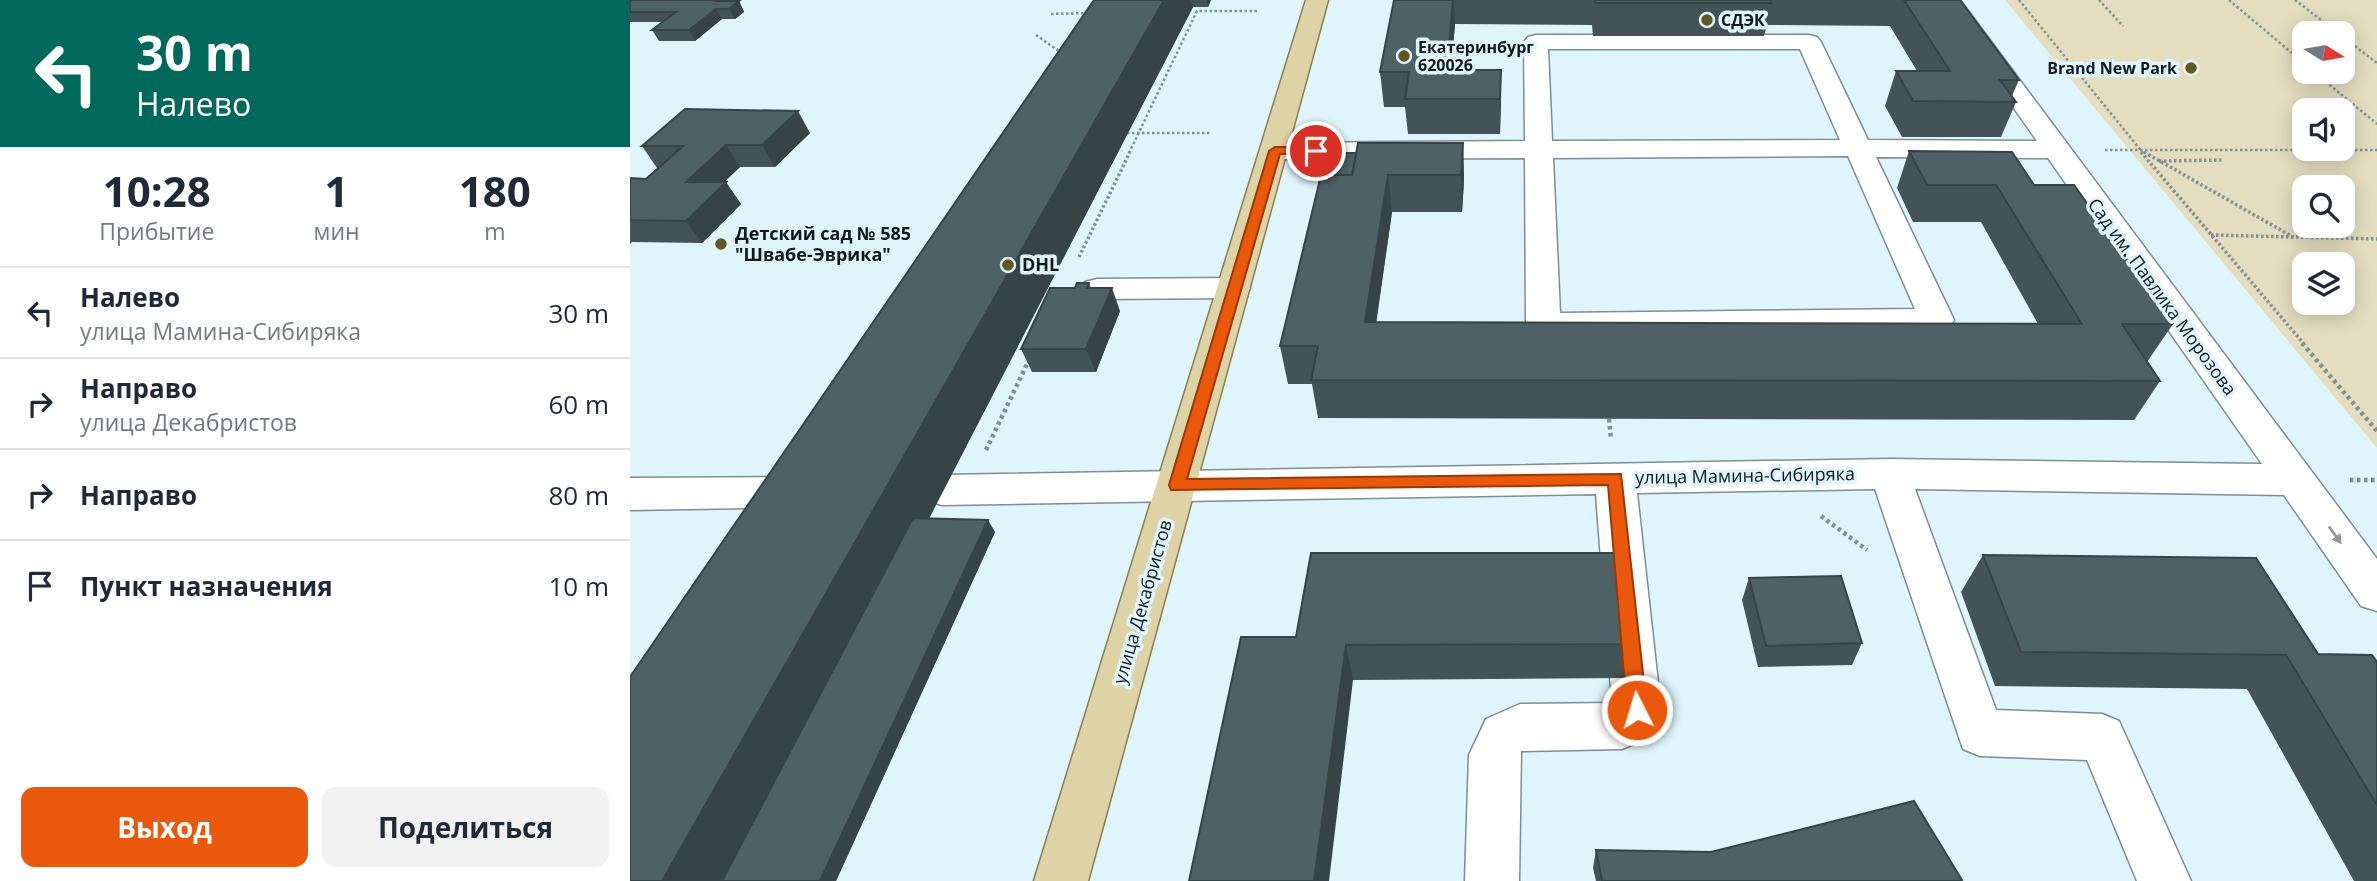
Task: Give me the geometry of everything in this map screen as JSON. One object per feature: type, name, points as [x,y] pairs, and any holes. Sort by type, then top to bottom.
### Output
[{"type":"main road","name":"улица Декабристов","points":[[1061,881],[1317,0]]},
{"type":"street","name":"Сад им. Павлика Морозова","points":[[1949,0],[2377,593]]},
{"type":"street","points":[[1535,42],[1809,43],[1858,148],[1937,320],[1543,324],[1541,150],[1535,42]]},
{"type":"street","points":[[1275,151],[1858,148],[2056,150]]},
{"type":"street","points":[[1086,278],[1234,288]]},
{"type":"street","points":[[750,527],[796,458]]},
{"type":"street","points":[[1890,474],[1980,733],[2102,737],[2164,881]]},
{"type":"street","name":"улица Мамина-Сибиряка","points":[[942,490],[1890,474],[2295,480]]},
{"type":"street","points":[[1492,881],[1494,755],[1503,735],[1520,727],[1622,726],[1634,722],[1637,710],[1615,478]]},
{"type":"street","points":[[630,494],[828,492]]},
{"type":"path","points":[[2019,0],[2140,150],[2377,431]]},
{"type":"path","points":[[2099,0],[2123,26]]},
{"type":"path","points":[[2229,0],[2292,53]]},
{"type":"path","points":[[2295,0],[2323,21]]},
{"type":"path","points":[[1086,278],[1138,133],[1197,11],[1258,10]]},
{"type":"path","points":[[1051,14],[1092,13],[1091,21]]},
{"type":"path","points":[[1036,34],[1067,57]]},
{"type":"path","points":[[2356,47],[2377,63]]},
{"type":"path","points":[[2329,84],[2377,124]]},
{"type":"path","points":[[1127,133],[1211,133]]},
{"type":"path","points":[[2098,150],[2377,150]]},
{"type":"path","points":[[2140,150],[2292,236]]},
{"type":"path","points":[[2158,160],[2224,160]]},
{"type":"path","points":[[2211,235],[2292,237]]},
{"type":"path","points":[[2335,238],[2377,239]]},
{"type":"path","points":[[981,460],[1034,351]]},
{"type":"path","points":[[1767,476],[1933,599]]},
{"type":"shaded area","points":[[2005,0],[2377,0],[2377,448]]},
{"type":"building","points":[[630,0],[739,1],[729,9],[716,9],[689,30],[652,30],[676,12],[630,12]]},
{"type":"building","points":[[1094,0],[1164,0],[662,881],[630,881],[630,677]]},
{"type":"building","points":[[1394,0],[1453,0],[1447,70],[1501,70],[1500,99],[1405,99],[1409,72],[1380,72]]},
{"type":"building","points":[[1595,0],[1770,0],[1771,3],[1595,3]]},
{"type":"building","points":[[1904,0],[1960,0],[2019,80],[2000,80],[2016,102],[1913,101],[1896,71],[1950,71]]},
{"type":"building","points":[[685,109],[798,111],[762,145],[726,145],[686,182],[726,182],[686,221],[630,220],[630,178],[646,179],[683,146],[642,146]]},
{"type":"building","points":[[1358,143],[1463,143],[1461,175],[1388,175],[1365,322],[2082,324],[1996,185],[1927,185],[1909,151],[2012,152],[2034,185],[2074,185],[2173,324],[2122,324],[2160,381],[1311,380],[1318,346],[1280,346],[1321,175],[1352,175]]},
{"type":"building","points":[[1334,153],[1356,153],[1352,175],[1329,175]]},
{"type":"building","points":[[1077,283],[1089,283],[1087,288],[1112,288],[1086,349],[1021,349],[1050,288],[1075,288]]},
{"type":"building","points":[[913,518],[988,520],[820,881],[722,881]]},
{"type":"building","points":[[1311,553],[1623,553],[1633,644],[1346,645],[1314,881],[1189,881],[1241,637],[1296,637]]},
{"type":"building","points":[[1983,555],[2256,558],[2318,654],[2372,655],[2377,662],[2377,805],[2286,655],[2021,652]]},
{"type":"building","points":[[1841,576],[1862,643],[1766,646],[1749,578]]},
{"type":"building","points":[[1914,801],[1962,880],[1602,881],[1596,850],[1711,852]]},
{"type":"place","name":"СДЭК","points":[[1707,20]]},
{"type":"place","name":"Екатеринбург 620026","points":[[1404,56]]},
{"type":"place","name":"Brand New Park","points":[[2191,68]]},
{"type":"place","name":"Детский сад № 585 \"Швабе-Эврика\"","points":[[721,244]]},
{"type":"place","name":"DHL","points":[[1008,265]]},
{"type":"route","points":[[1316,151],[1275,151],[1177,485],[1615,478],[1637,710]]}]
